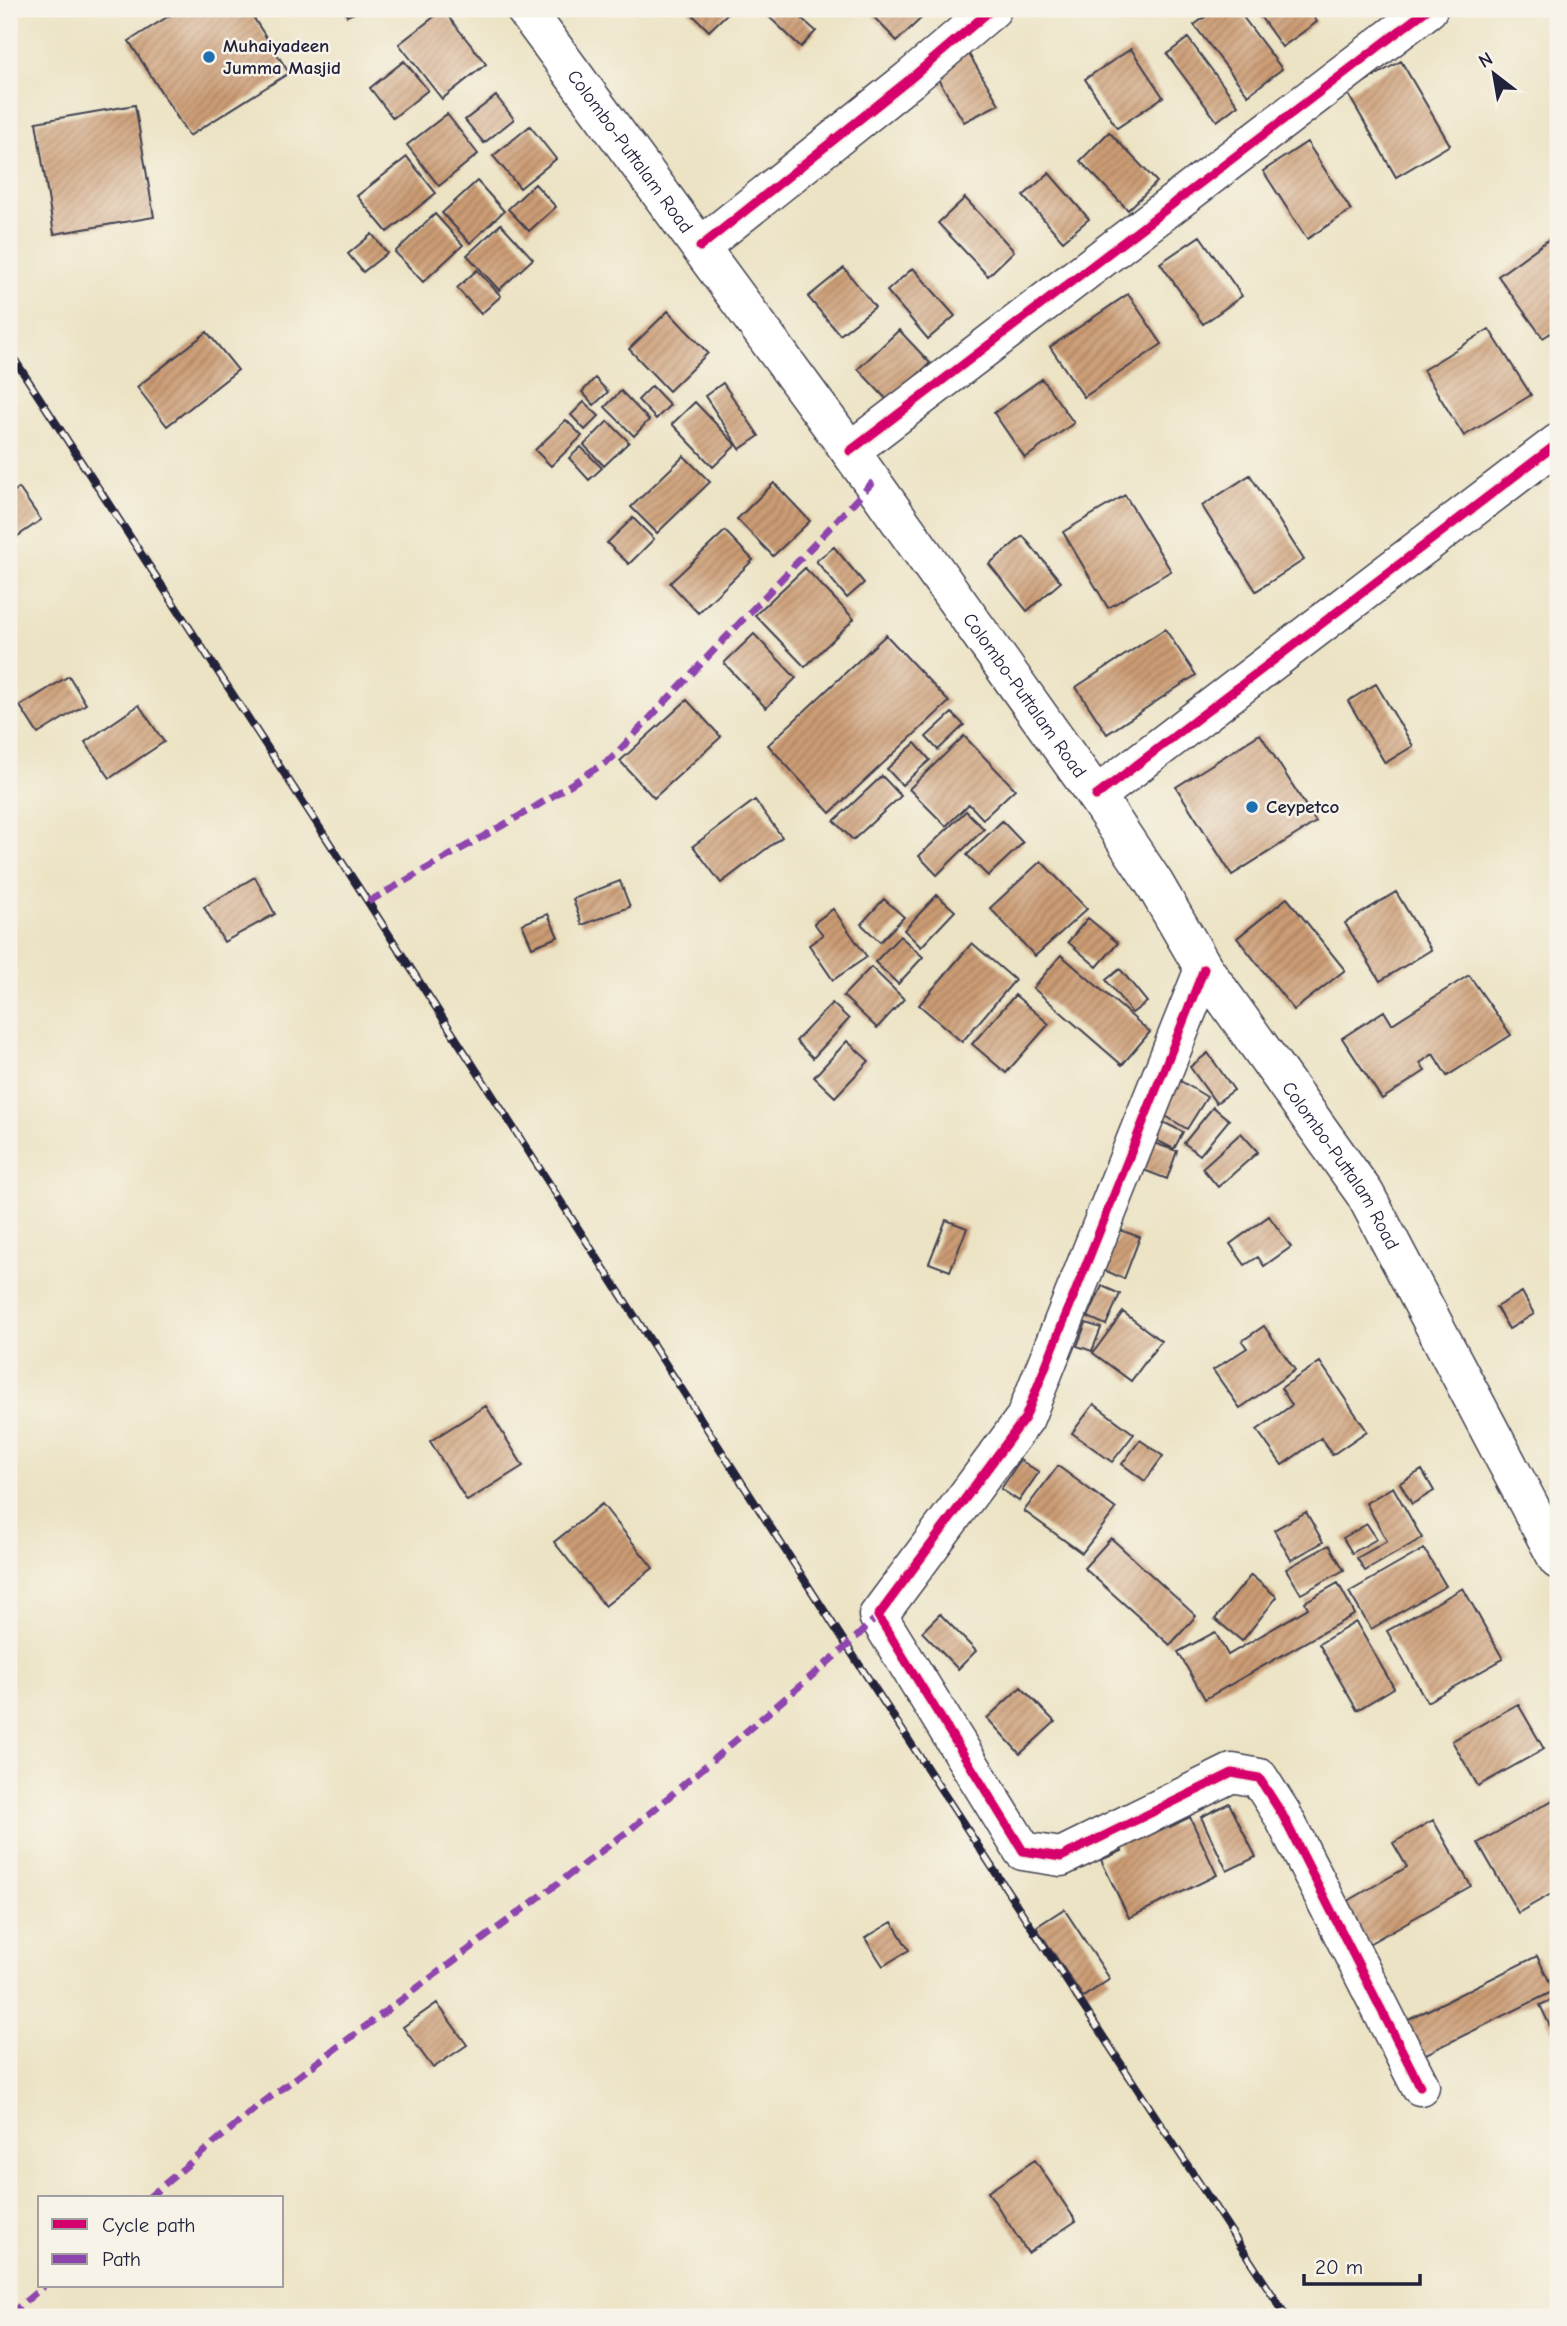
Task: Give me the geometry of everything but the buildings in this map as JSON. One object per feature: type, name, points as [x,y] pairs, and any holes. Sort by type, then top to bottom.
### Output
[{"type":"main road","name":"Colombo-Puttalam Road","points":[[525,9],[850,451],[1096,796],[1154,883],[1205,969],[1365,1194],[1558,1560]]},
{"type":"main road","points":[[700,247],[911,79],[992,9]]},
{"type":"main road","points":[[850,451],[1427,9]]},
{"type":"main road","points":[[1096,796],[1558,443]]},
{"type":"main road","points":[[1205,969],[1025,1418],[878,1616],[1023,1851],[1061,1857],[1232,1773],[1259,1778],[1282,1814],[1420,2086]]},
{"type":"railway","points":[[9,351],[847,1646],[1287,2317]]},
{"type":"marked path","points":[[368,902],[535,807],[611,759],[873,482]]},
{"type":"marked path","points":[[150,2196],[257,2107],[631,1829],[847,1646],[878,1616]]},
{"type":"marked path","points":[[9,2315],[42,2288]]},
{"type":"cycle path","points":[[700,247],[910,79],[992,9]]},
{"type":"cycle path","points":[[850,451],[1428,9]]},
{"type":"cycle path","points":[[1096,796],[1558,443]]},
{"type":"cycle path","points":[[1204,969],[1025,1418],[878,1616],[1023,1851],[1061,1857],[1232,1773],[1259,1778],[1282,1814],[1420,2086]]},
{"type":"place","name":"Muhaiyadeen Jumma Masjid","points":[[209,57]]},
{"type":"place","name":"Ceypetco","points":[[1252,807]]}]
